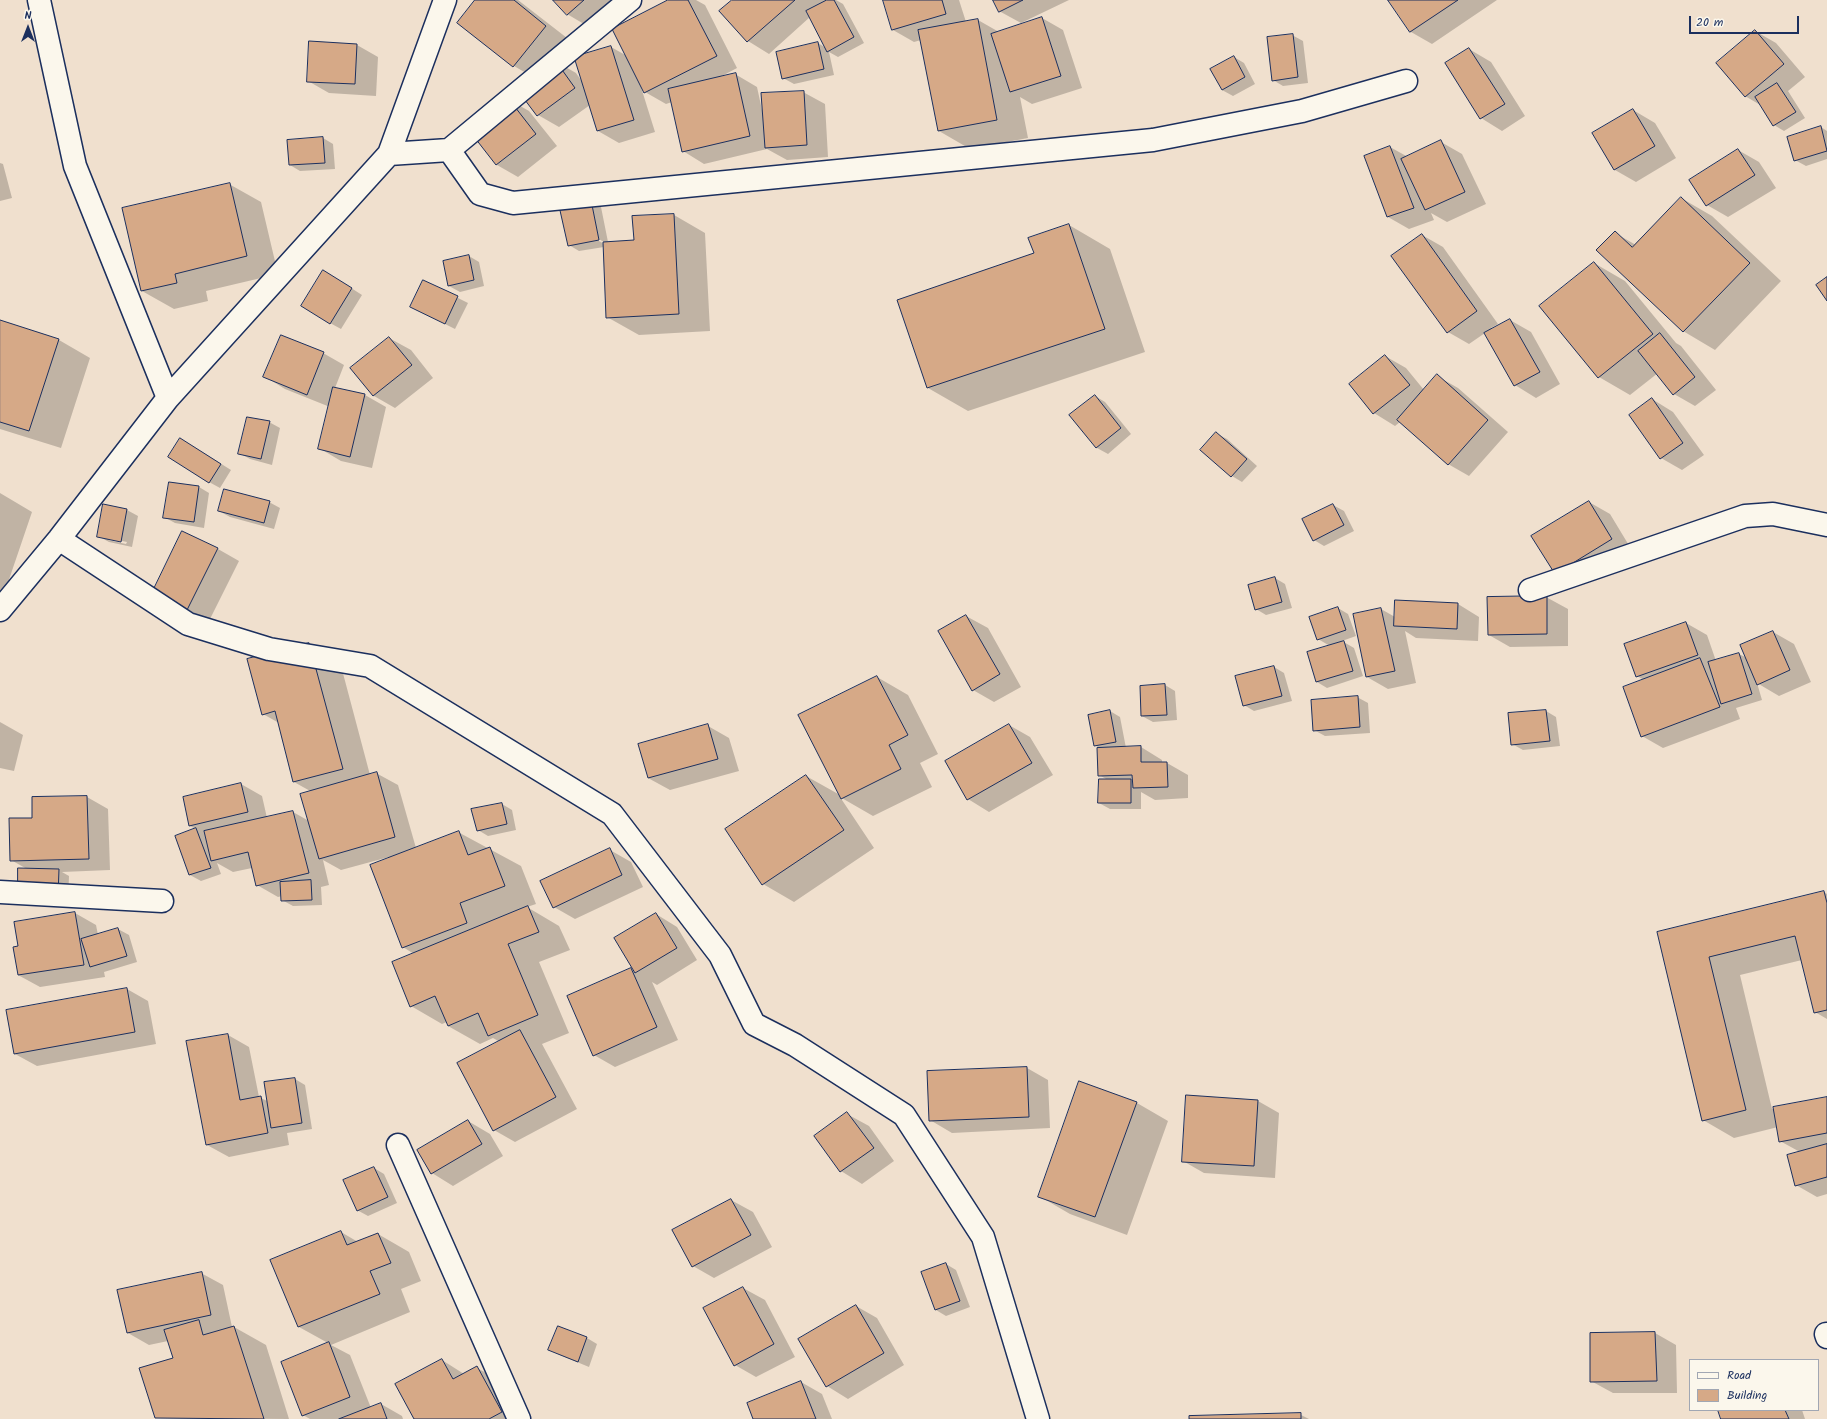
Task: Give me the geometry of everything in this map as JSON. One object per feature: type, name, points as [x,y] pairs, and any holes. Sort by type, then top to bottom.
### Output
[{"type":"street","points":[[39,0],[75,166],[168,398]]},
{"type":"street","points":[[0,610],[59,539],[168,398],[389,154],[445,0]]},
{"type":"street","points":[[389,154],[450,150],[630,0]]},
{"type":"street","points":[[450,150],[480,194],[513,203],[1153,140],[1302,111],[1406,81]]},
{"type":"street","points":[[1530,590],[1745,516],[1773,514],[1827,525]]},
{"type":"street","points":[[59,539],[188,624],[269,649],[370,666],[612,814],[720,955],[754,1024],[794,1045],[904,1115],[984,1237],[1038,1419]]},
{"type":"street","points":[[0,892],[162,901]]},
{"type":"street","points":[[398,1145],[519,1419]]},
{"type":"building","points":[[475,0],[514,0],[546,26],[513,67],[457,23]]},
{"type":"building","points":[[553,0],[584,0],[567,15]]},
{"type":"building","points":[[668,0],[688,0],[717,56],[644,93],[612,29]]},
{"type":"building","points":[[732,0],[795,0],[747,42],[719,11]]},
{"type":"building","points":[[827,0],[834,0],[854,37],[827,52],[806,11]]},
{"type":"building","points":[[883,0],[942,0],[946,14],[892,30]]},
{"type":"building","points":[[993,0],[1023,0],[999,12]]},
{"type":"building","points":[[1388,0],[1458,0],[1410,32]]},
{"type":"building","points":[[1042,17],[1061,76],[1010,92],[991,34]]},
{"type":"building","points":[[978,19],[997,120],[938,131],[918,30]]},
{"type":"building","points":[[1755,30],[1784,64],[1745,97],[1716,63]]},
{"type":"building","points":[[1293,34],[1298,77],[1272,81],[1267,37]]},
{"type":"building","points":[[309,41],[357,44],[355,84],[307,82]]},
{"type":"building","points":[[818,42],[824,69],[782,79],[776,52]]},
{"type":"building","points":[[611,46],[634,120],[597,131],[574,57]]},
{"type":"building","points":[[1469,48],[1505,104],[1480,119],[1445,63]]},
{"type":"building","points":[[1234,56],[1245,77],[1222,90],[1210,69]]},
{"type":"building","points":[[555,60],[575,88],[537,116],[516,88]]},
{"type":"building","points":[[736,73],[750,136],[682,152],[668,89]]},
{"type":"building","points":[[1777,83],[1796,112],[1773,126],[1755,97]]},
{"type":"building","points":[[804,91],[807,145],[765,148],[761,93]]},
{"type":"building","points":[[508,98],[536,134],[496,165],[468,129]]},
{"type":"building","points":[[1633,109],[1655,146],[1614,170],[1592,133]]},
{"type":"building","points":[[1821,126],[1827,151],[1794,161],[1787,137]]},
{"type":"building","points":[[323,137],[325,163],[289,165],[287,140]]},
{"type":"building","points":[[1441,140],[1465,192],[1425,210],[1401,159]]},
{"type":"building","points":[[1390,146],[1414,208],[1387,217],[1364,156]]},
{"type":"building","points":[[1738,149],[1755,175],[1706,206],[1689,180]]},
{"type":"building","points":[[230,183],[247,256],[175,274],[177,283],[141,291],[122,208]]},
{"type":"building","points":[[1681,197],[1750,263],[1683,332],[1596,250],[1615,231],[1632,247]]},
{"type":"building","points":[[591,200],[599,240],[568,246],[559,206]]},
{"type":"building","points":[[674,214],[679,314],[606,318],[603,242],[634,240],[632,216]]},
{"type":"building","points":[[1069,224],[1105,329],[927,388],[897,300],[1034,253],[1028,238]]},
{"type":"building","points":[[1422,234],[1477,311],[1447,333],[1391,256]]},
{"type":"building","points":[[469,255],[474,280],[448,286],[443,261]]},
{"type":"building","points":[[1594,262],[1653,334],[1598,378],[1539,306]]},
{"type":"building","points":[[323,270],[352,288],[330,324],[301,306]]},
{"type":"building","points":[[1827,277],[1827,301],[1816,285]]},
{"type":"building","points":[[423,280],[458,296],[445,324],[410,307]]},
{"type":"building","points":[[1510,319],[1540,372],[1514,386],[1484,333]]},
{"type":"building","points":[[0,320],[59,339],[29,431],[0,422]]},
{"type":"building","points":[[1660,333],[1695,377],[1673,395],[1638,351]]},
{"type":"building","points":[[281,335],[324,352],[307,395],[263,377]]},
{"type":"building","points":[[389,337],[412,365],[373,396],[350,368]]},
{"type":"building","points":[[1385,355],[1410,385],[1373,414],[1349,384]]},
{"type":"building","points":[[1437,374],[1488,420],[1448,465],[1397,420]]},
{"type":"building","points":[[333,387],[365,394],[350,457],[318,449]]},
{"type":"building","points":[[1095,395],[1121,428],[1096,448],[1069,415]]},
{"type":"building","points":[[1652,398],[1683,443],[1660,459],[1629,415]]},
{"type":"building","points":[[247,417],[270,421],[261,459],[238,454]]},
{"type":"building","points":[[1216,432],[1247,459],[1231,477],[1200,450]]},
{"type":"building","points":[[180,438],[221,464],[209,483],[168,457]]},
{"type":"building","points":[[169,482],[199,486],[194,522],[163,518]]},
{"type":"building","points":[[224,489],[270,501],[264,523],[218,511]]},
{"type":"building","points":[[1589,501],[1612,539],[1555,574],[1531,536]]},
{"type":"building","points":[[103,504],[127,509],[121,542],[97,537]]},
{"type":"building","points":[[1333,504],[1344,525],[1313,541],[1302,519]]},
{"type":"building","points":[[182,531],[218,548],[186,612],[151,595]]},
{"type":"building","points":[[1275,577],[1282,602],[1255,610],[1248,585]]},
{"type":"building","points":[[1547,596],[1547,634],[1488,635],[1487,597]]},
{"type":"building","points":[[1395,600],[1458,603],[1457,629],[1394,626]]},
{"type":"building","points":[[1338,607],[1346,630],[1317,640],[1309,617]]},
{"type":"building","points":[[1381,608],[1395,671],[1366,677],[1353,614]]},
{"type":"building","points":[[966,615],[1000,674],[972,691],[938,631]]},
{"type":"building","points":[[1686,622],[1698,655],[1636,677],[1624,644]]},
{"type":"building","points":[[1773,631],[1790,670],[1757,685],[1740,645]]},
{"type":"building","points":[[1344,641],[1353,671],[1316,682],[1307,652]]},
{"type":"building","points":[[309,643],[343,769],[293,782],[275,711],[262,715],[247,659]]},
{"type":"building","points":[[1739,653],[1752,694],[1721,704],[1708,662]]},
{"type":"building","points":[[1700,658],[1720,707],[1641,737],[1623,687]]},
{"type":"building","points":[[1274,666],[1282,696],[1243,706],[1235,676]]},
{"type":"building","points":[[877,676],[908,735],[889,745],[901,769],[841,799],[798,715]]},
{"type":"building","points":[[1165,684],[1167,715],[1141,716],[1140,686]]},
{"type":"building","points":[[1358,696],[1360,727],[1313,731],[1311,700]]},
{"type":"building","points":[[1110,710],[1116,742],[1094,746],[1088,715]]},
{"type":"building","points":[[1546,710],[1550,741],[1511,745],[1508,713]]},
{"type":"building","points":[[708,724],[718,759],[648,778],[638,744]]},
{"type":"building","points":[[1009,724],[1032,763],[967,800],[945,761]]},
{"type":"building","points":[[1141,746],[1141,762],[1167,762],[1168,787],[1133,788],[1132,775],[1098,776],[1097,748]]},
{"type":"building","points":[[377,772],[395,837],[319,859],[300,794]]},
{"type":"building","points":[[806,775],[844,830],[762,885],[725,829]]},
{"type":"building","points":[[1099,779],[1131,779],[1131,803],[1098,803]]},
{"type":"building","points":[[241,783],[248,812],[189,826],[183,797]]},
{"type":"building","points":[[87,796],[89,859],[10,861],[9,818],[32,818],[32,797]]},
{"type":"building","points":[[502,803],[507,824],[477,831],[471,809]]},
{"type":"building","points":[[293,811],[309,873],[256,886],[248,852],[211,861],[204,831]]},
{"type":"building","points":[[196,828],[211,868],[189,875],[175,836]]},
{"type":"building","points":[[459,831],[468,855],[490,847],[505,886],[460,903],[467,923],[402,948],[370,865]]},
{"type":"building","points":[[610,848],[622,875],[553,908],[540,881]]},
{"type":"building","points":[[18,868],[59,869],[58,896],[18,895]]},
{"type":"building","points":[[311,880],[312,900],[281,901],[280,882]]},
{"type":"building","points":[[1824,891],[1827,903],[1827,1010],[1814,1013],[1795,936],[1709,957],[1746,1110],[1702,1121],[1657,932]]},
{"type":"building","points":[[528,906],[539,932],[508,944],[538,1015],[488,1036],[478,1013],[448,1026],[435,996],[410,1007],[392,962]]},
{"type":"building","points":[[75,912],[84,965],[18,975],[13,947],[18,946],[14,922]]},
{"type":"building","points":[[656,913],[677,948],[635,973],[614,938]]},
{"type":"building","points":[[118,928],[127,956],[90,967],[81,939]]},
{"type":"building","points":[[631,968],[657,1027],[593,1056],[567,996]]},
{"type":"building","points":[[127,988],[135,1032],[14,1054],[6,1010]]},
{"type":"building","points":[[520,1030],[556,1097],[493,1131],[457,1063]]},
{"type":"building","points":[[228,1034],[240,1100],[261,1096],[268,1133],[206,1145],[186,1041]]},
{"type":"building","points":[[1027,1067],[1029,1117],[929,1121],[927,1071]]},
{"type":"building","points":[[295,1078],[302,1123],[271,1128],[264,1082]]},
{"type":"building","points":[[1079,1081],[1137,1102],[1095,1217],[1038,1197]]},
{"type":"building","points":[[1186,1095],[1258,1100],[1254,1166],[1182,1162]]},
{"type":"building","points":[[1827,1097],[1827,1133],[1779,1142],[1773,1107]]},
{"type":"building","points":[[847,1112],[874,1148],[840,1172],[814,1136]]},
{"type":"building","points":[[468,1120],[482,1144],[431,1174],[417,1150]]},
{"type":"building","points":[[1827,1144],[1827,1177],[1795,1186],[1787,1155]]},
{"type":"building","points":[[374,1167],[388,1197],[357,1211],[343,1180]]},
{"type":"building","points":[[731,1199],[751,1235],[692,1267],[672,1230]]},
{"type":"building","points":[[341,1231],[347,1245],[378,1233],[391,1263],[370,1271],[380,1294],[298,1327],[270,1260]]},
{"type":"building","points":[[946,1263],[960,1301],[935,1310],[921,1272]]},
{"type":"building","points":[[202,1272],[211,1315],[127,1333],[117,1290]]},
{"type":"building","points":[[743,1287],[774,1344],[734,1366],[703,1308]]},
{"type":"building","points":[[856,1305],[884,1353],[826,1387],[798,1339]]},
{"type":"building","points":[[199,1320],[203,1335],[234,1326],[264,1419],[155,1418],[139,1368],[173,1358],[164,1330]]},
{"type":"building","points":[[558,1326],[587,1337],[578,1362],[548,1350]]},
{"type":"building","points":[[1655,1332],[1657,1381],[1590,1382],[1590,1333]]},
{"type":"building","points":[[329,1342],[350,1397],[302,1416],[281,1362]]},
{"type":"building","points":[[442,1359],[453,1379],[477,1366],[502,1412],[489,1419],[414,1419],[395,1384]]},
{"type":"building","points":[[801,1381],[816,1419],[753,1419],[747,1403]]},
{"type":"building","points":[[381,1403],[387,1419],[339,1419]]},
{"type":"building","points":[[1718,1411],[1785,1411],[1789,1419],[1721,1419]]},
{"type":"building","points":[[1301,1413],[1301,1419],[1189,1419],[1189,1416]]}]
